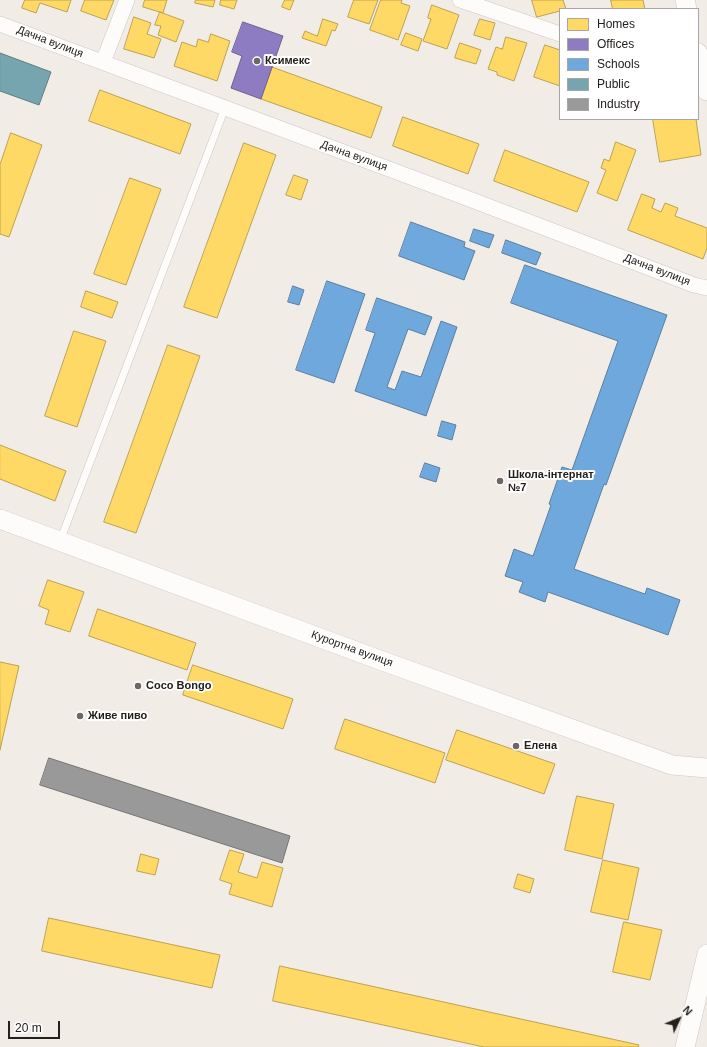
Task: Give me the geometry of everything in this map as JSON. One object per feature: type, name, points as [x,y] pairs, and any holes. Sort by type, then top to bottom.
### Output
[{"type":"street","points":[[103,62],[127,0]]},
{"type":"street","points":[[460,0],[559,34]]},
{"type":"street","name":"Дачна вулиця","points":[[0,24],[491,207],[694,285],[707,288]]},
{"type":"street","points":[[699,59],[703,82]]},
{"type":"street","name":"Курортна вулиця","points":[[0,519],[672,765],[707,768]]},
{"type":"street","points":[[685,1047],[701,1006],[707,954]]},
{"type":"lane","points":[[60,541],[225,108]]},
{"type":"building: Homes","points":[[25,0],[71,0],[67,12],[40,3],[36,13],[22,8]]},
{"type":"building: Homes","points":[[85,0],[114,0],[106,20],[81,11]]},
{"type":"building: Homes","points":[[145,0],[167,0],[163,13],[143,7]]},
{"type":"building: Homes","points":[[196,0],[215,0],[213,7],[195,3]]},
{"type":"building: Homes","points":[[221,0],[237,0],[234,9],[220,5]]},
{"type":"building: Homes","points":[[285,0],[294,0],[290,10],[282,7]]},
{"type":"building: Homes","points":[[354,0],[378,0],[369,24],[348,17]]},
{"type":"building: Homes","points":[[381,0],[402,0],[401,3],[410,6],[398,40],[370,30]]},
{"type":"building: Homes","points":[[532,0],[563,0],[566,8],[559,8],[559,11],[537,17]]},
{"type":"building: Homes","points":[[611,0],[643,0],[645,8],[613,8]]},
{"type":"building: Homes","points":[[432,5],[459,15],[447,49],[423,41],[431,19],[428,18]]},
{"type":"building: Homes","points":[[160,12],[184,21],[176,42],[158,35],[161,26],[155,25]]},
{"type":"building: Homes","points":[[134,17],[151,23],[147,34],[161,39],[154,58],[124,49]]},
{"type":"building: Homes","points":[[323,19],[338,24],[335,31],[332,30],[326,46],[302,38],[305,31],[317,36]]},
{"type":"building: Homes","points":[[480,19],[495,23],[490,40],[474,35]]},
{"type":"building: Homes","points":[[406,33],[422,39],[418,51],[401,45]]},
{"type":"building: Homes","points":[[211,34],[230,41],[217,81],[174,66],[182,42],[196,47],[198,39],[208,42]]},
{"type":"building: Homes","points":[[506,37],[527,43],[514,81],[497,75],[497,72],[488,69],[496,47],[502,49]]},
{"type":"building: Homes","points":[[460,43],[481,50],[476,64],[455,58]]},
{"type":"building: Homes","points":[[545,45],[559,50],[559,86],[534,77]]},
{"type":"building: Homes","points":[[272,67],[382,107],[371,138],[261,99]]},
{"type":"building: Homes","points":[[100,90],[191,124],[180,154],[89,121]]},
{"type":"building: Homes","points":[[403,117],[479,144],[468,174],[393,146]]},
{"type":"building: Homes","points":[[653,120],[696,120],[701,155],[660,162]]},
{"type":"building: Homes","points":[[11,133],[42,145],[9,237],[0,234],[0,165]]},
{"type":"building: Homes","points":[[616,142],[636,150],[617,201],[597,193],[606,170],[601,168],[604,159],[609,161]]},
{"type":"building: Homes","points":[[244,143],[276,155],[217,318],[184,307]]},
{"type":"building: Homes","points":[[505,150],[589,182],[577,212],[494,181]]},
{"type":"building: Homes","points":[[294,175],[308,180],[301,200],[286,195]]},
{"type":"building: Homes","points":[[130,178],[161,189],[126,285],[94,274]]},
{"type":"building: Homes","points":[[642,194],[655,199],[652,208],[661,212],[665,203],[678,208],[675,216],[707,228],[707,248],[703,259],[628,230]]},
{"type":"building: Homes","points":[[86,291],[118,302],[112,318],[81,307]]},
{"type":"building: Homes","points":[[74,331],[106,341],[77,427],[45,416]]},
{"type":"building: Homes","points":[[168,345],[200,356],[136,533],[104,522]]},
{"type":"building: Homes","points":[[0,445],[66,471],[55,501],[0,479]]},
{"type":"building: Homes","points":[[48,580],[84,592],[70,632],[45,624],[49,610],[39,606]]},
{"type":"building: Homes","points":[[98,609],[196,643],[187,670],[89,636]]},
{"type":"building: Homes","points":[[0,662],[19,666],[0,750]]},
{"type":"building: Homes","points":[[193,665],[293,699],[283,729],[183,695]]},
{"type":"building: Homes","points":[[345,719],[445,753],[435,783],[335,749]]},
{"type":"building: Homes","points":[[457,730],[555,764],[544,794],[446,760]]},
{"type":"building: Homes","points":[[577,796],[614,804],[602,859],[565,850]]},
{"type":"building: Homes","points":[[230,850],[244,854],[238,872],[257,878],[262,862],[283,868],[272,907],[229,894],[232,884],[220,880]]},
{"type":"building: Homes","points":[[141,854],[159,859],[155,875],[137,871]]},
{"type":"building: Homes","points":[[603,860],[639,868],[628,920],[591,912]]},
{"type":"building: Homes","points":[[518,874],[534,879],[530,893],[514,888]]},
{"type":"building: Homes","points":[[49,918],[220,955],[212,988],[42,951]]},
{"type":"building: Homes","points":[[624,922],[662,930],[650,980],[613,972]]},
{"type":"building: Homes","points":[[280,966],[639,1045],[638,1047],[484,1047],[273,1001]]},
{"type":"building: Offices","name":"Ксимекс","points":[[243,22],[283,36],[261,99],[231,88],[242,56],[232,52]]},
{"type":"building: Schools","points":[[411,222],[465,242],[464,247],[475,251],[464,280],[399,256]]},
{"type":"building: Schools","points":[[474,229],[494,235],[489,248],[470,241]]},
{"type":"building: Schools","points":[[506,240],[541,253],[536,265],[502,253]]},
{"type":"building: Schools","points":[[525,265],[667,315],[574,569],[645,594],[647,588],[680,600],[668,635],[548,592],[545,602],[519,592],[523,582],[505,576],[514,549],[533,556],[551,505],[549,504],[562,467],[572,470],[618,341],[511,303]]},
{"type":"building: Schools","points":[[327,281],[365,294],[334,383],[296,370]]},
{"type":"building: Schools","points":[[293,286],[304,290],[299,305],[288,302]]},
{"type":"building: Schools","points":[[377,298],[432,317],[425,335],[408,329],[387,387],[395,390],[402,371],[421,377],[441,321],[457,327],[426,416],[355,391],[375,333],[366,330]]},
{"type":"building: Schools","points":[[442,421],[456,425],[452,440],[438,436]]},
{"type":"building: Schools","points":[[425,463],[440,468],[436,482],[420,477]]},
{"type":"building: Public","points":[[0,53],[51,72],[39,105],[0,91]]},
{"type":"building: Industry","points":[[49,758],[290,836],[282,863],[40,785]]},
{"type":"place","name":"Ксимекс","points":[[257,61]]},
{"type":"place","name":"Школа-інтернат №7","points":[[500,481]]},
{"type":"place","name":"Coco Bongo","points":[[138,686]]},
{"type":"place","name":"Живе пиво","points":[[80,716]]},
{"type":"place","name":"Елена","points":[[516,746]]}]
